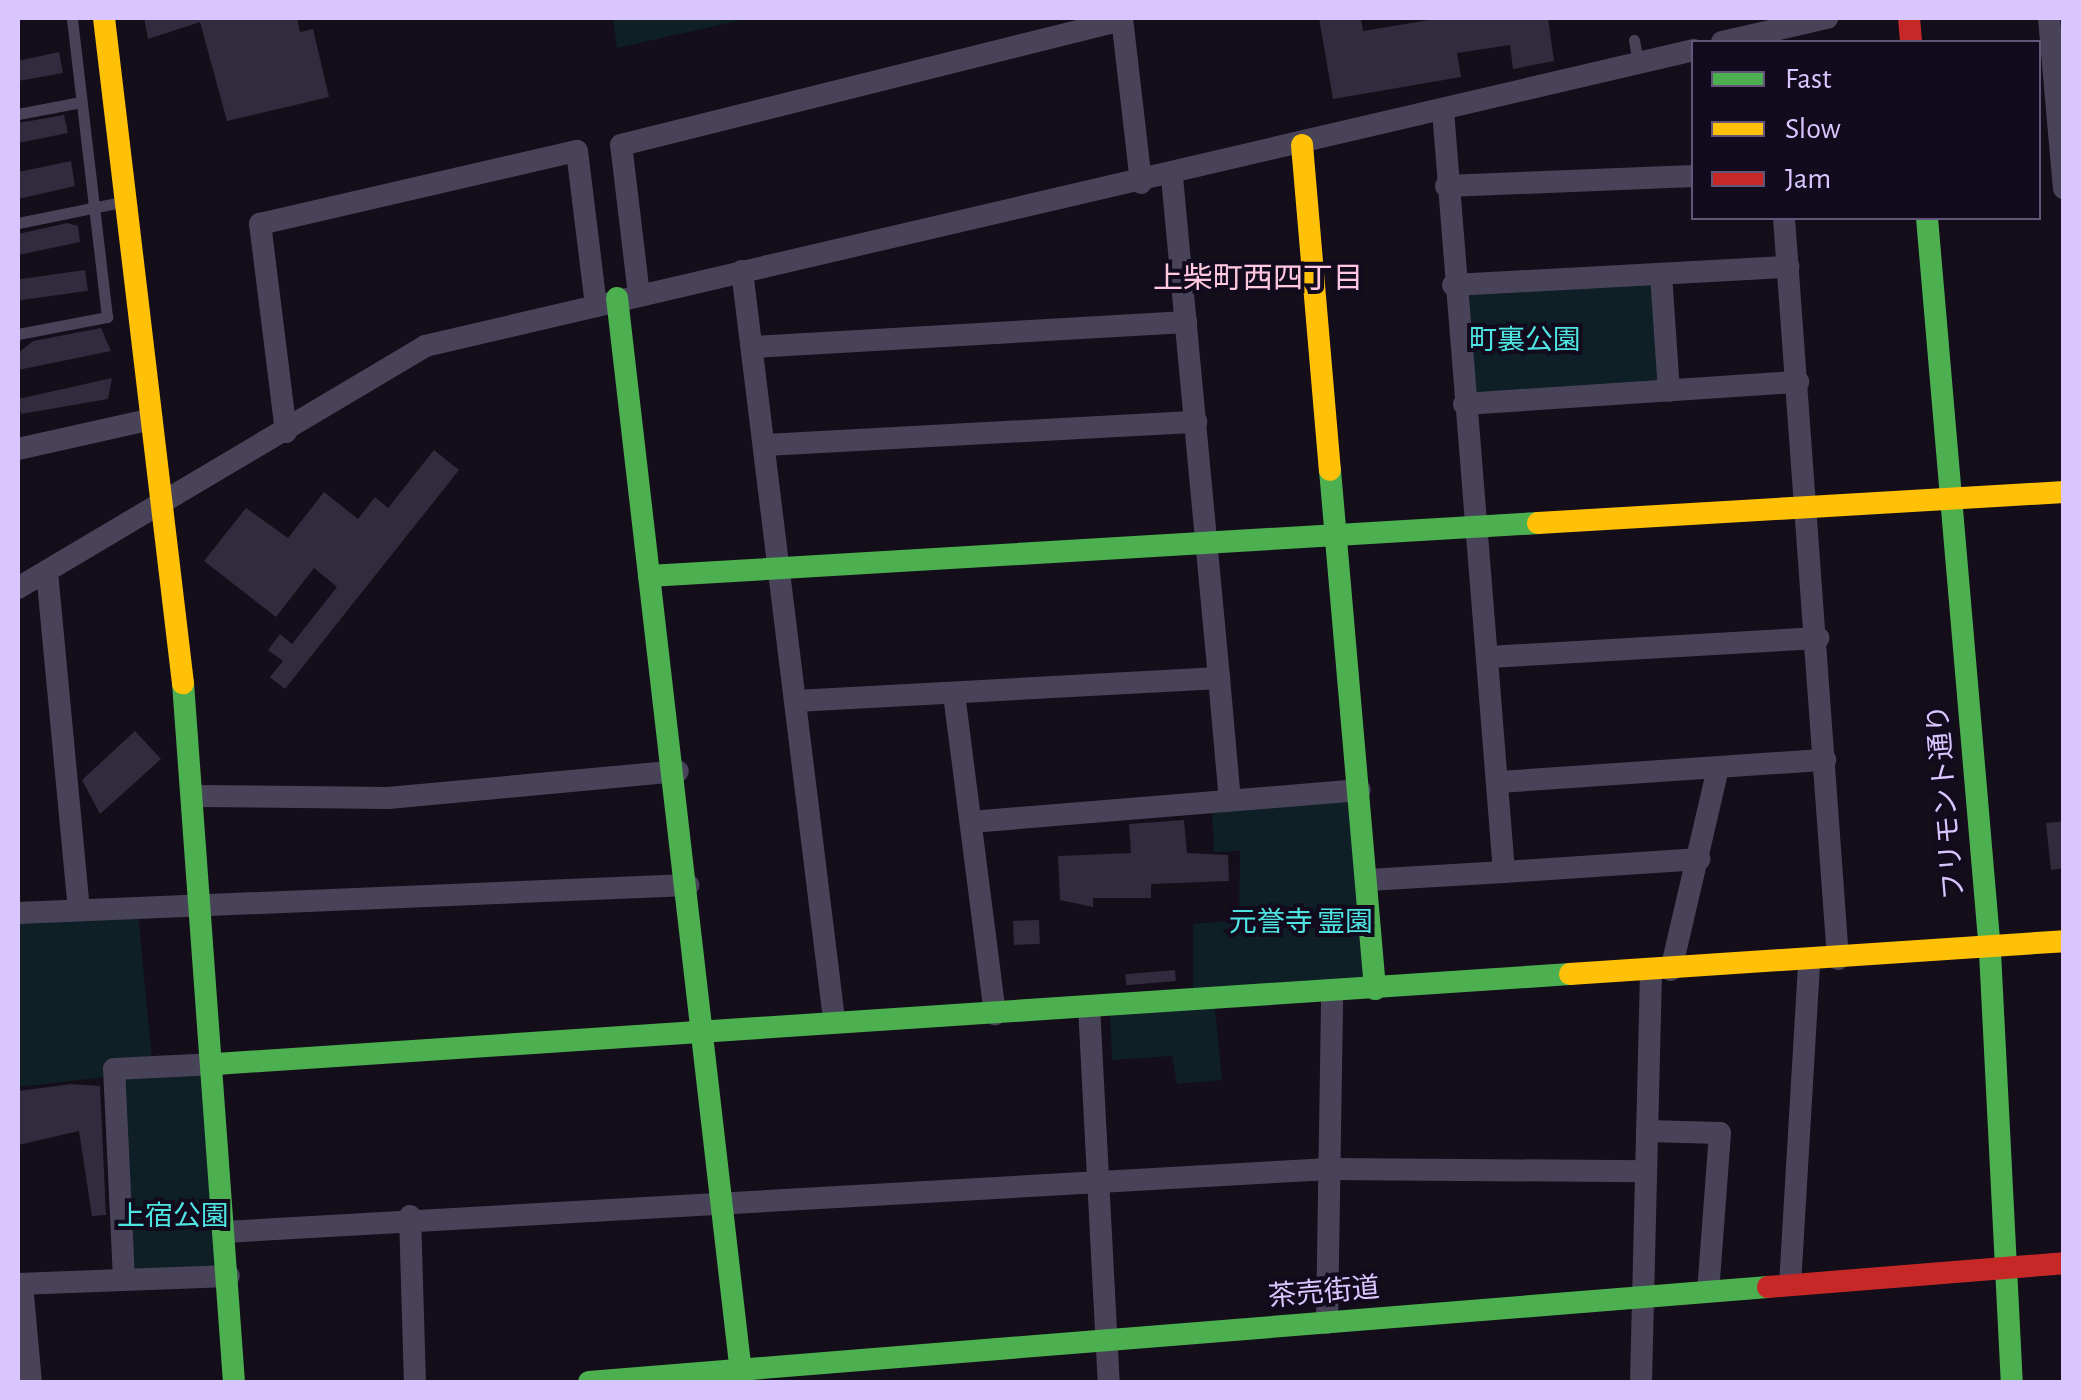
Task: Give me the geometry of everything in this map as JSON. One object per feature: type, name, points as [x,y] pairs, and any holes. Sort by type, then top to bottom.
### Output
[{"type":"street","points":[[104,18],[197,796],[198,902],[216,1064],[234,1382]]},
{"type":"street","points":[[1740,40],[1768,37],[1827,18]]},
{"type":"street","points":[[2049,18],[2064,188]]},
{"type":"street","points":[[741,1377],[699,1033],[678,771],[649,576],[618,300],[621,145],[1122,19],[1140,183]]},
{"type":"street","points":[[18,588],[163,508],[425,346],[1302,146],[1443,110],[1636,52],[1691,50]]},
{"type":"street","points":[[1443,110],[1453,286],[1489,657],[1504,872]]},
{"type":"street","points":[[1302,146],[1340,535],[1376,989]]},
{"type":"street","points":[[286,432],[260,224],[577,151],[618,300]]},
{"type":"street","points":[[1446,186],[1691,176]]},
{"type":"street","points":[[1172,177],[1230,801]]},
{"type":"street","points":[[1784,220],[1810,512],[1838,959]]},
{"type":"street","name":"フリモント通り","points":[[1927,220],[1990,952],[2012,1382]]},
{"type":"street","points":[[1453,286],[1788,267]]},
{"type":"street","points":[[742,271],[834,1019]]},
{"type":"street","points":[[1662,274],[1669,391]]},
{"type":"street","points":[[753,348],[1186,322]]},
{"type":"street","points":[[1464,404],[1798,382]]},
{"type":"street","points":[[18,449],[152,419]]},
{"type":"street","points":[[766,445],[1196,422]]},
{"type":"street","points":[[649,576],[779,572],[1207,542],[1810,512],[2064,492]]},
{"type":"street","points":[[47,572],[79,910]]},
{"type":"street","points":[[1489,657],[1818,638]]},
{"type":"street","points":[[796,701],[1219,678]]},
{"type":"street","points":[[954,694],[995,1014]]},
{"type":"street","points":[[1499,782],[1826,760]]},
{"type":"street","points":[[1641,1382],[1647,1131],[1661,971],[1700,859],[1718,768]]},
{"type":"street","points":[[197,796],[388,798],[678,771]]},
{"type":"street","points":[[971,822],[1360,790]]},
{"type":"street","points":[[1368,880],[1700,859]]},
{"type":"street","points":[[18,913],[198,902],[688,885]]},
{"type":"street","points":[[124,1279],[114,1069],[699,1033],[834,1019],[995,1014],[1990,952],[2064,941]]},
{"type":"street","points":[[1790,1285],[1809,961]]},
{"type":"street","points":[[1327,1323],[1332,992]]},
{"type":"street","points":[[1088,1006],[1110,1382]]},
{"type":"street","points":[[1647,1131],[1720,1133],[1708,1291]]},
{"type":"street","points":[[225,1232],[410,1216],[720,1208],[1100,1180],[1330,1169],[1646,1171]]},
{"type":"street","points":[[410,1216],[415,1382]]},
{"type":"street","name":"茶売街道","points":[[588,1382],[741,1377],[1108,1341],[2064,1263]]},
{"type":"street","points":[[31,1382],[20,1284],[229,1276]]},
{"type":"lane","points":[[18,334],[107,317],[72,18]]},
{"type":"lane","points":[[18,114],[81,102]]},
{"type":"lane","points":[[18,224],[126,201]]},
{"type":"green space","points":[[613,18],[751,18],[617,48]]},
{"type":"green space","name":"町裏公園","points":[[1661,274],[1669,391],[1462,405],[1454,289]]},
{"type":"green space","name":"元誉寺 霊園","points":[[1352,799],[1367,980],[1193,993],[1193,924],[1239,920],[1240,851],[1214,852],[1212,811]]},
{"type":"green space","points":[[138,913],[152,1060],[106,1077],[18,1087],[18,921]]},
{"type":"green space","name":"元誉寺 霊園","points":[[1215,1007],[1222,1080],[1177,1084],[1172,1056],[1112,1060],[1110,1014]]},
{"type":"green space","name":"上宿公園","points":[[216,1064],[231,1275],[129,1283],[114,1071]]},
{"type":"building","points":[[144,18],[297,18],[300,32],[313,29],[329,97],[227,121],[200,22],[148,39]]},
{"type":"building","points":[[1319,18],[1361,18],[1363,31],[1441,18],[1548,18],[1554,61],[1513,69],[1510,45],[1457,53],[1461,77],[1333,99]]},
{"type":"building","points":[[59,52],[63,73],[18,81],[18,61]]},
{"type":"building","points":[[64,115],[68,133],[18,143],[18,123]]},
{"type":"building","points":[[71,161],[75,186],[18,199],[18,172]]},
{"type":"building","points":[[67,223],[78,226],[80,242],[18,255],[18,234]]},
{"type":"building","points":[[85,270],[88,291],[21,300],[18,279]]},
{"type":"building","points":[[101,328],[111,351],[18,370],[18,353],[33,341]]},
{"type":"building","points":[[112,378],[108,399],[21,414],[18,399]]},
{"type":"building","points":[[434,450],[459,470],[285,689],[270,677],[283,661],[268,650],[280,634],[292,644],[337,587],[314,568],[276,617],[204,561],[246,508],[288,538],[324,492],[358,519],[375,497],[388,508]]},
{"type":"building","points":[[135,731],[161,759],[100,814],[82,780]]},
{"type":"building","points":[[1184,820],[1187,853],[1228,855],[1229,881],[1151,884],[1151,898],[1093,898],[1093,907],[1060,900],[1058,856],[1131,853],[1129,824]]},
{"type":"building","points":[[2064,821],[2064,868],[2051,870],[2046,823]]},
{"type":"building","points":[[1039,920],[1040,944],[1014,945],[1013,921]]},
{"type":"building","points":[[1175,970],[1176,981],[1126,985],[1125,974]]},
{"type":"building","points":[[71,1084],[100,1086],[106,1215],[92,1216],[79,1131],[18,1145],[18,1091]]},
{"type":"traffic: fast","points":[[1927,220],[1990,952],[2012,1382]]},
{"type":"traffic: fast","points":[[617,298],[742,1382]]},
{"type":"traffic: fast","points":[[1330,470],[1375,989]]},
{"type":"traffic: fast","points":[[649,576],[1538,523]]},
{"type":"traffic: fast","points":[[183,683],[234,1382]]},
{"type":"traffic: fast","points":[[216,1064],[1570,974]]},
{"type":"traffic: fast","points":[[589,1382],[1768,1287]]},
{"type":"traffic: slow","points":[[104,18],[183,683]]},
{"type":"traffic: slow","points":[[1302,145],[1330,470]]},
{"type":"traffic: slow","points":[[1538,523],[2064,492]]},
{"type":"traffic: slow","points":[[1570,974],[2064,941]]},
{"type":"traffic: jam","points":[[1909,18],[1911,40]]},
{"type":"traffic: jam","points":[[1768,1287],[2064,1263]]},
{"type":"district","name":"上柴町西四丁目","points":[[1258,279]]}]
